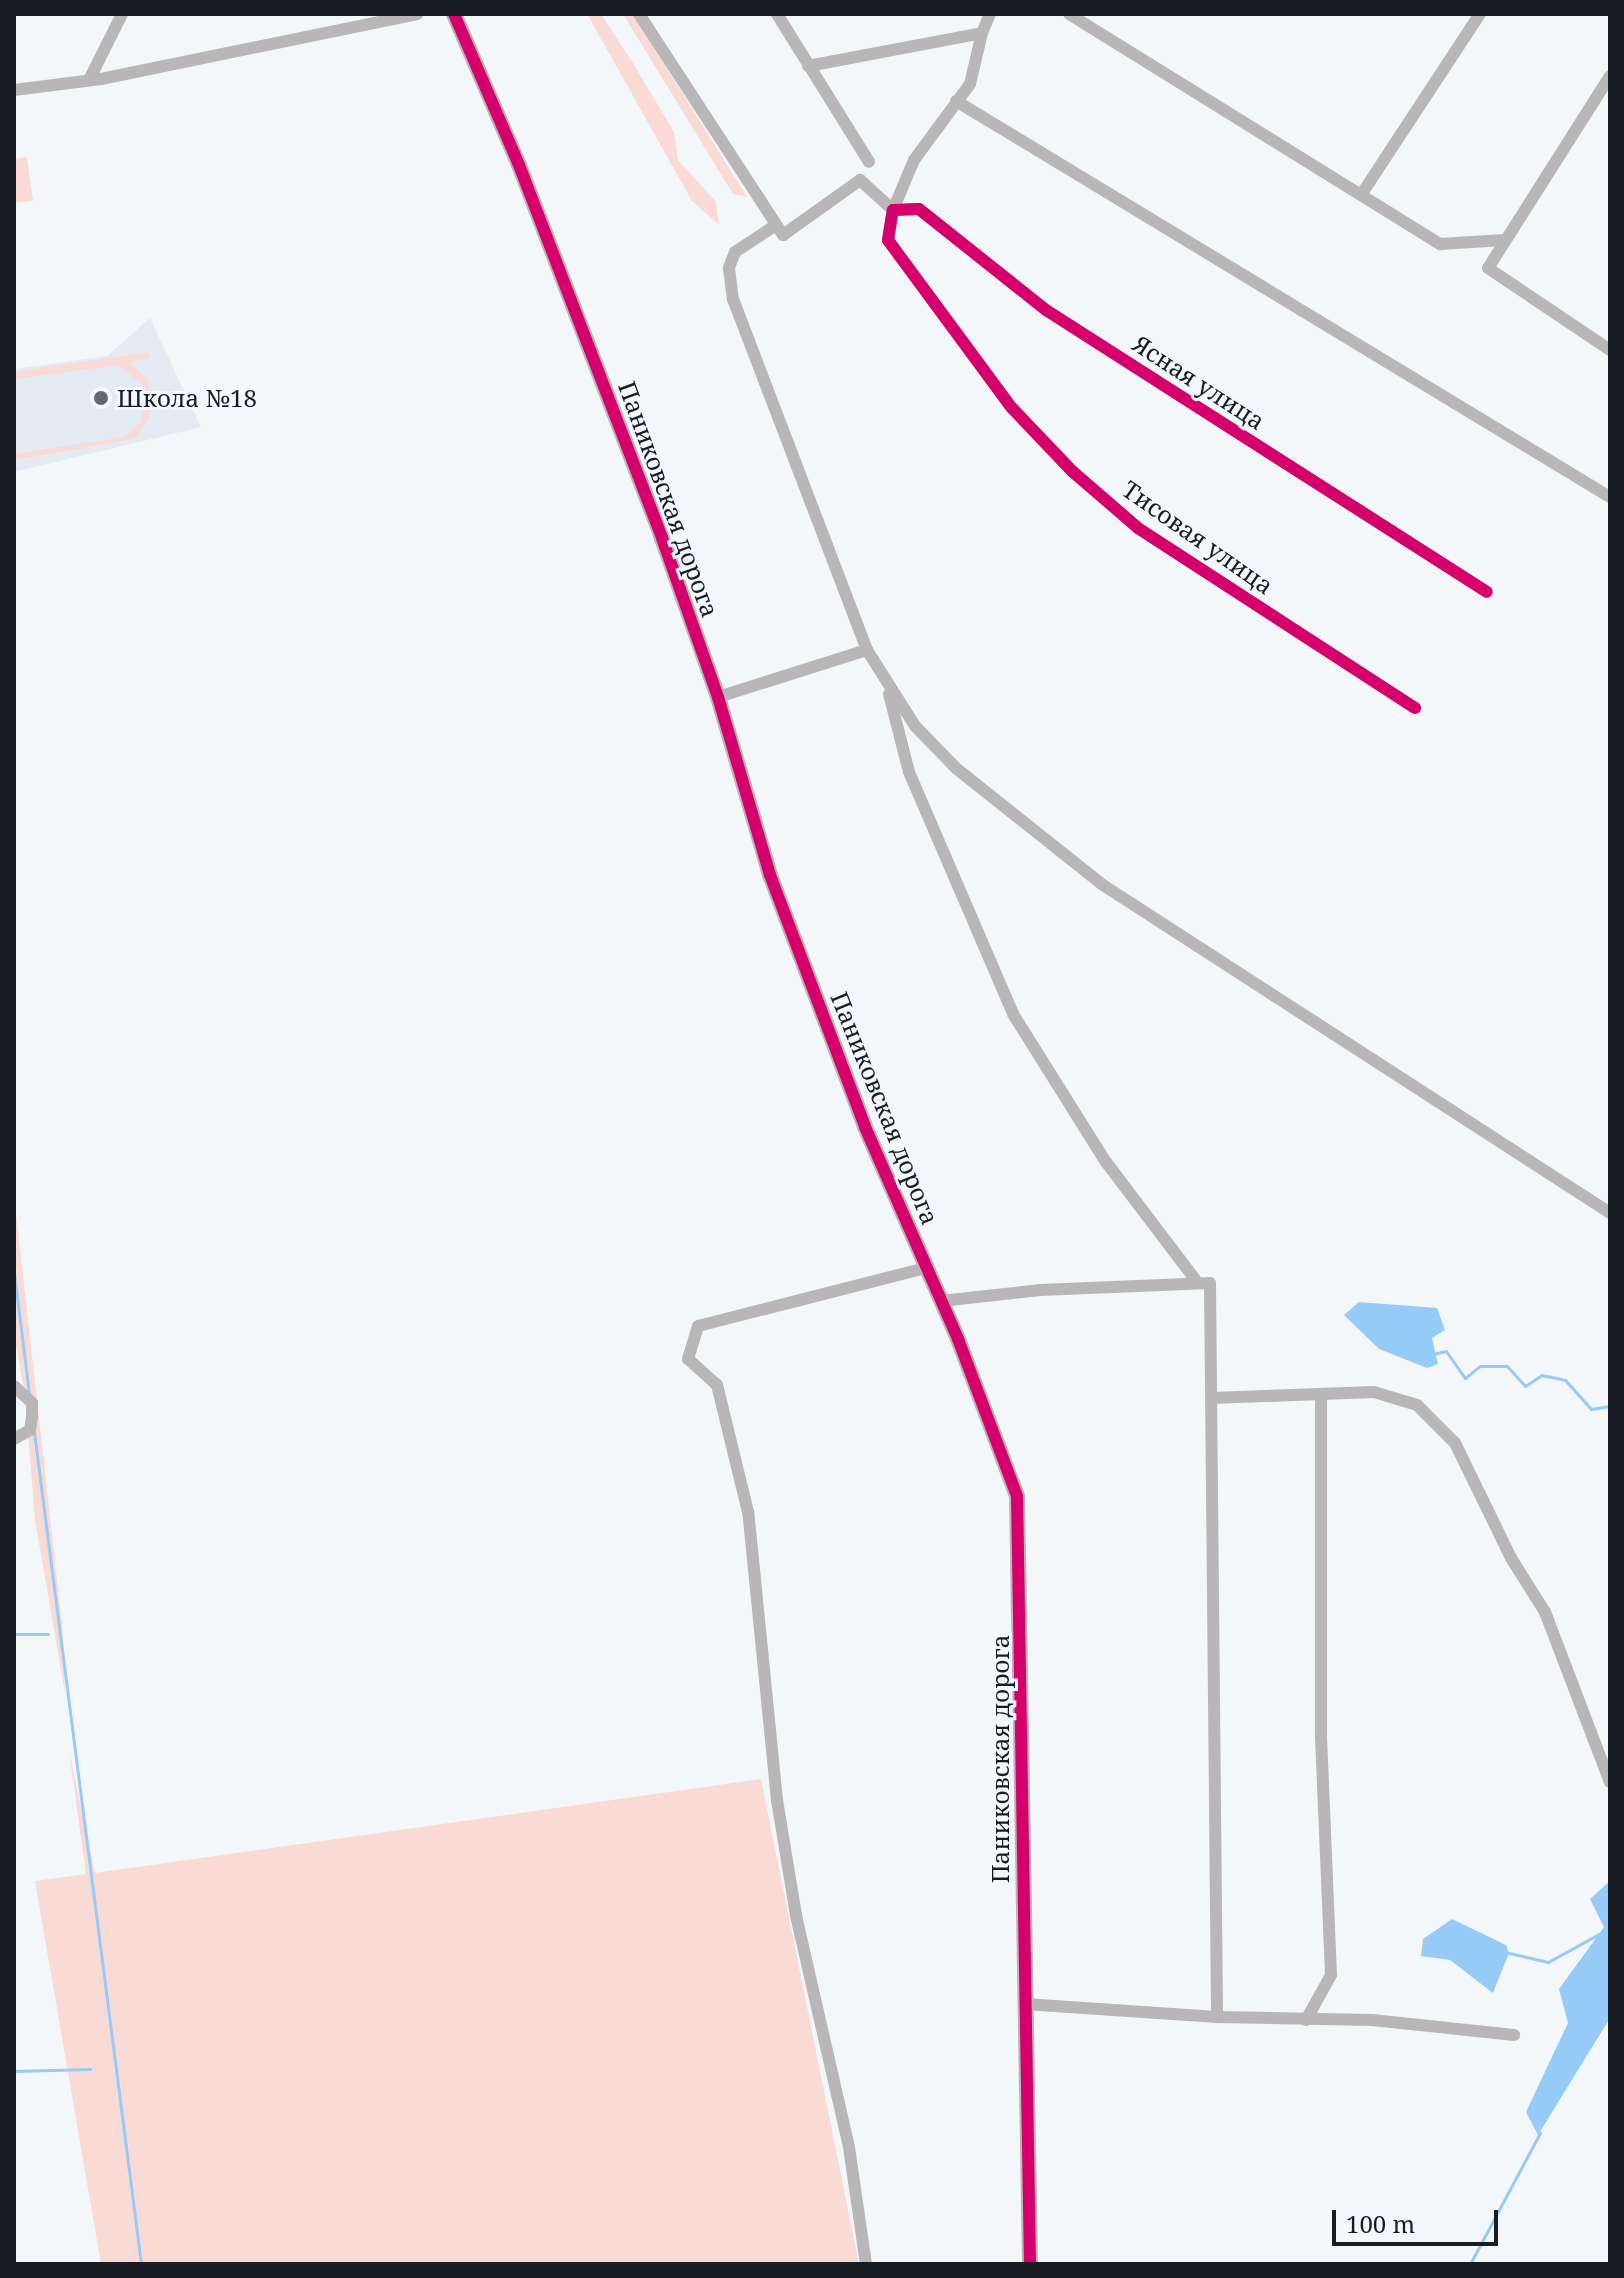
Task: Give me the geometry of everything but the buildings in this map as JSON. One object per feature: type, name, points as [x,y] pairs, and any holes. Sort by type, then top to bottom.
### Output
[{"type":"street","points":[[89,80],[122,14]]},
{"type":"street","points":[[14,90],[89,80],[417,14]]},
{"type":"street","name":"Паниковская дорога","points":[[454,14],[519,165],[718,697],[778,897],[865,1127],[941,1301],[1017,1496],[1030,2264]]},
{"type":"street","points":[[639,14],[783,235],[860,180],[893,210],[914,160],[970,84],[982,33],[990,14]]},
{"type":"street","points":[[777,14],[869,162]]},
{"type":"street","points":[[1069,14],[1440,244],[1504,240]]},
{"type":"street","points":[[1361,195],[1480,14]]},
{"type":"street","points":[[808,66],[982,33]]},
{"type":"street","points":[[1610,76],[1488,268],[1610,350]]},
{"type":"street","points":[[956,101],[1610,497]]},
{"type":"street","name":"Ясная улица","points":[[893,210],[919,209],[1046,310],[1487,592]]},
{"type":"street","name":"Тисовая улица","points":[[893,210],[888,240],[1011,407],[1072,471],[1138,528],[1415,708]]},
{"type":"street","points":[[776,225],[735,252],[729,268],[733,299],[867,650],[887,687],[915,726],[957,769],[1103,885],[1610,1213]]},
{"type":"street","points":[[718,697],[867,650]]},
{"type":"street","points":[[887,687],[909,772],[1013,1014],[1106,1162],[1198,1283]]},
{"type":"street","points":[[866,2264],[849,2147],[796,1915],[780,1814],[748,1512],[717,1385],[688,1359],[698,1326],[926,1268]]},
{"type":"street","points":[[941,1301],[1040,1290],[1210,1283],[1217,2017]]},
{"type":"street","points":[[14,1386],[32,1403],[32,1416],[30,1430],[14,1439]]},
{"type":"street","points":[[1212,1398],[1374,1392],[1417,1405],[1455,1443],[1511,1558],[1545,1612],[1610,1782]]},
{"type":"street","points":[[1306,2020],[1331,1975],[1321,1735],[1321,1394]]},
{"type":"street","points":[[1025,2004],[1217,2017],[1372,2020],[1514,2035]]},
{"type":"shaded area","points":[[587,14],[601,14],[631,60],[674,132],[678,160],[716,202],[719,225],[692,201]]},
{"type":"shaded area","points":[[623,14],[633,14],[747,197],[733,194]]},
{"type":"shaded area","points":[[27,157],[33,201],[14,203],[14,159]]},
{"type":"shaded area","name":"Школа №18","points":[[150,318],[201,427],[14,472],[14,369],[107,356]]},
{"type":"shaded area","points":[[149,352],[150,358],[129,362],[147,379],[152,395],[149,419],[134,439],[14,460],[14,454],[124,437],[140,423],[146,403],[141,383],[119,365],[14,379],[14,372]]},
{"type":"shaded area","points":[[14,1195],[62,1624],[65,1693],[35,1520],[25,1395],[14,1334]]},
{"type":"shaded area","points":[[69,1751],[95,1873],[761,1779],[859,2264],[101,2264],[35,1881],[86,1874]]},
{"type":"water","points":[[1359,1302],[1437,1308],[1445,1330],[1432,1338],[1438,1364],[1427,1368],[1379,1349],[1344,1315]]},
{"type":"water","points":[[1610,1881],[1610,2018],[1538,2135],[1526,2112],[1568,2023],[1559,1989],[1604,1927],[1590,1899]]},
{"type":"water","points":[[1452,1919],[1506,1945],[1509,1953],[1493,1993],[1450,1960],[1421,1956],[1423,1939]]},
{"type":"waterway","points":[[14,1273],[29,1393]]},
{"type":"waterway","points":[[1433,1354],[1446,1351],[1465,1378],[1480,1366],[1507,1366],[1525,1386],[1542,1375],[1565,1380],[1591,1409],[1610,1406]]},
{"type":"waterway","points":[[34,1432],[141,2264]]},
{"type":"waterway","points":[[14,1634],[48,1634]]},
{"type":"waterway","points":[[1509,1953],[1548,1962],[1601,1933]]},
{"type":"waterway","points":[[14,2071],[90,2069]]},
{"type":"waterway","points":[[1470,2264],[1540,2133]]},
{"type":"cycle path","points":[[454,14],[519,165],[662,538],[718,697],[770,875],[865,1127],[958,1339],[1017,1496],[1030,2264]]},
{"type":"cycle path","points":[[1415,708],[1138,528],[1072,471],[1011,407],[888,240],[893,210],[919,209],[1046,310],[1487,592]]},
{"type":"place","name":"Школа №18","points":[[101,398]]}]
